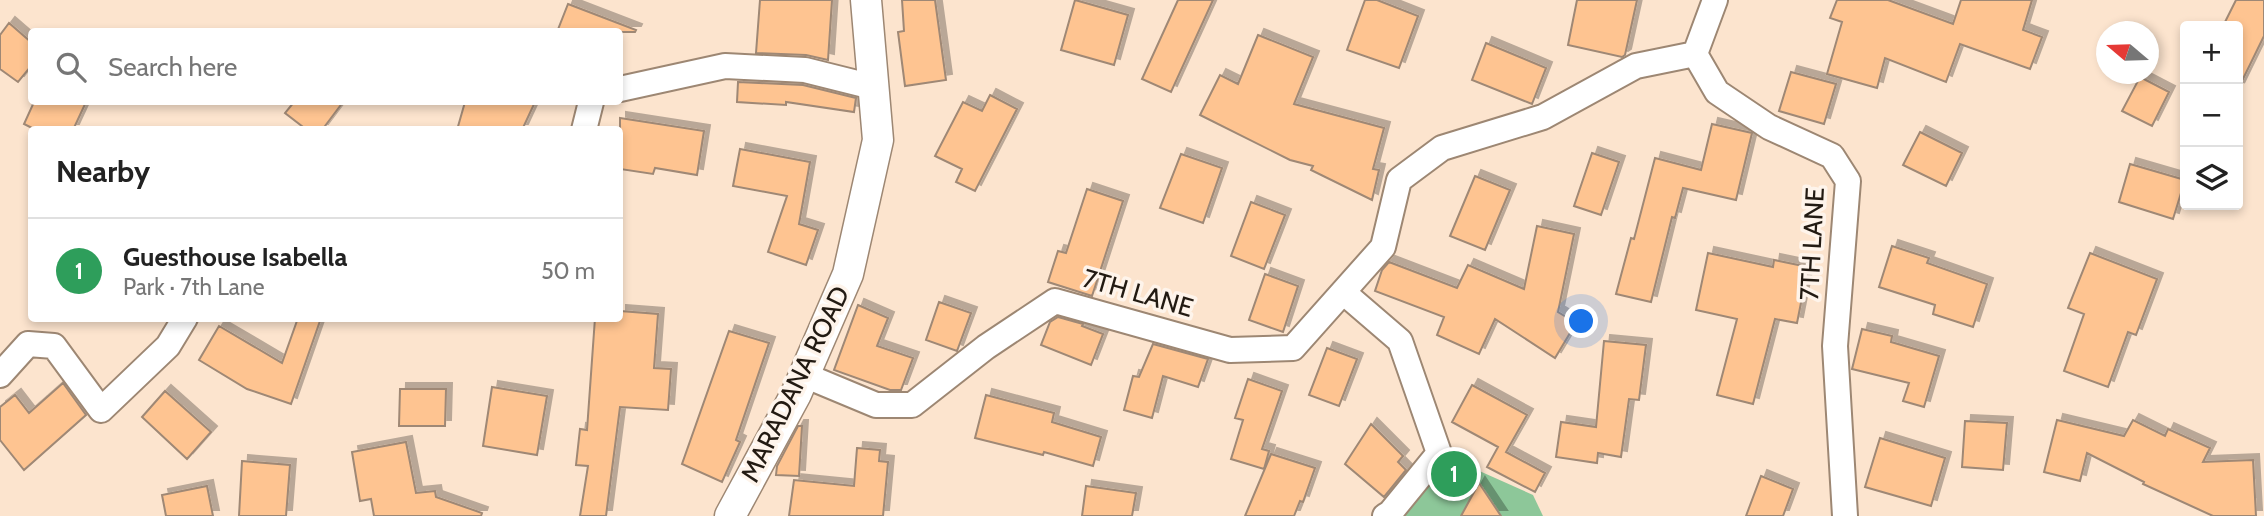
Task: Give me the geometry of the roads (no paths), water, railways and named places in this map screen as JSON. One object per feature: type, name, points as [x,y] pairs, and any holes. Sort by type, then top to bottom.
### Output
[{"type":"street","name":"MARADANA ROAD","points":[[730,516],[804,375],[848,274],[878,140],[866,0]]},
{"type":"street","points":[[1695,54],[1715,0]]},
{"type":"street","name":"7TH LANE","points":[[804,375],[876,405],[912,405],[986,347],[1055,301],[1230,350],[1293,348],[1383,247],[1399,180],[1442,148],[1543,117],[1636,66],[1695,54],[1717,92],[1769,127],[1832,156],[1848,181],[1835,346],[1845,516]]},
{"type":"street","points":[[623,88],[725,66],[805,70],[873,87]]},
{"type":"street","points":[[585,126],[591,105]]},
{"type":"street","points":[[1343,292],[1400,341],[1439,453],[1385,516]]},
{"type":"street","points":[[0,375],[28,344],[54,346],[101,410],[169,346],[184,322]]},
{"type":"place","name":"Guesthouse Isabella","points":[[1454,474]]}]
